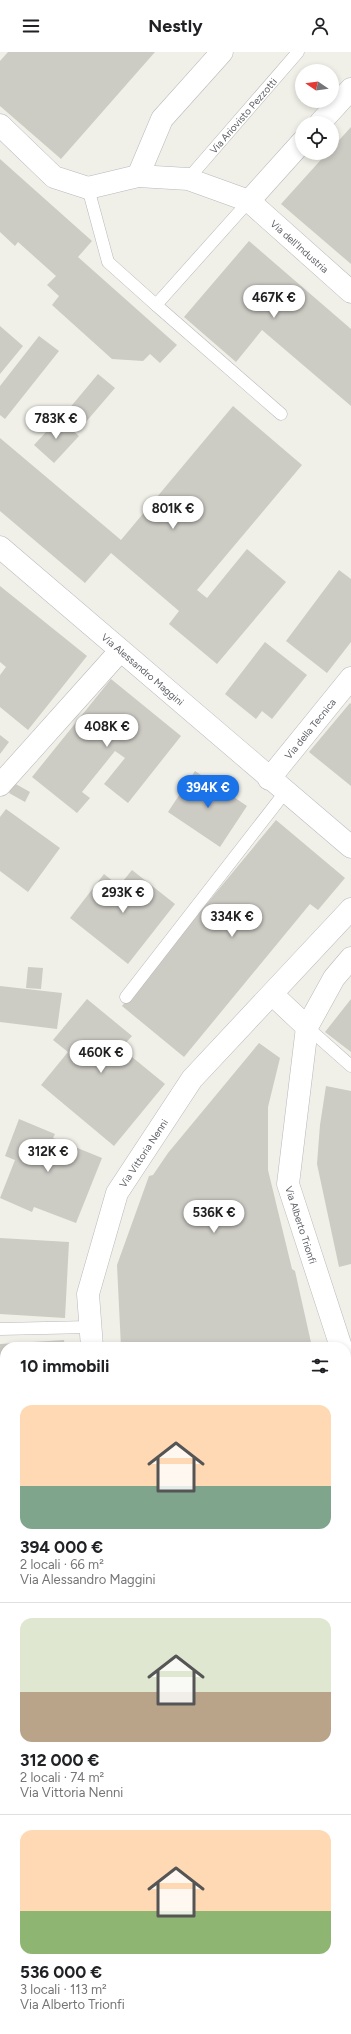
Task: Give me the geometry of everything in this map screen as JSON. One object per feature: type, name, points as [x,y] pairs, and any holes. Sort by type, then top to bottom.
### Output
[{"type":"street","points":[[138,176],[162,119],[222,52]]},
{"type":"street","points":[[326,116],[351,89]]},
{"type":"street","points":[[0,125],[54,177],[88,188],[138,176],[188,179],[249,200],[295,150]]},
{"type":"street","name":"Via dell'Industria","points":[[249,200],[351,292]]},
{"type":"street","name":"Via Alessandro Maggini","points":[[0,547],[351,848]]},
{"type":"street","points":[[0,785],[120,651]]},
{"type":"street","name":"Via della Tecnica","points":[[277,785],[351,678]]},
{"type":"street","name":"Via Vittoria Nenni","points":[[91,1337],[88,1294],[117,1193],[192,1079],[273,995],[351,910]]},
{"type":"street","points":[[273,995],[307,1027],[334,978],[351,958]]},
{"type":"street","name":"Via Alberto Trionfi","points":[[307,1027],[288,1184],[339,1342]]},
{"type":"lane","name":"Via Ariovisto Pezzotti","points":[[188,179],[298,52]]},
{"type":"lane","points":[[88,188],[108,262],[282,414]]},
{"type":"lane","points":[[156,305],[249,200]]},
{"type":"lane","points":[[126,997],[277,785]]},
{"type":"lane","points":[[307,1027],[351,1066]]},
{"type":"lane","points":[[0,1329],[91,1337]]},
{"type":"building","points":[[8,52],[155,52],[61,159],[0,106],[0,61]]},
{"type":"building","points":[[351,127],[351,264],[281,204],[321,160],[339,160],[339,140]]},
{"type":"building","points":[[0,159],[92,241],[78,257],[177,345],[160,363],[150,354],[143,361],[112,359],[52,305],[59,296],[47,285],[56,276],[18,242],[15,246],[0,232]]},
{"type":"building","points":[[249,241],[351,329],[351,406],[262,330],[236,362],[184,317]]},
{"type":"building","points":[[0,326],[23,346],[0,374]]},
{"type":"building","points":[[39,336],[59,351],[5,419],[0,415],[0,386]]},
{"type":"building","points":[[98,374],[115,388],[79,430],[63,416]]},
{"type":"building","points":[[233,406],[302,465],[197,590],[207,598],[247,549],[286,582],[217,664],[169,624],[179,611],[111,553],[85,583],[0,511],[0,438],[121,540]]},
{"type":"building","points":[[59,418],[79,436],[54,463],[34,445]]},
{"type":"building","points":[[339,570],[351,579],[351,642],[327,673],[286,641]]},
{"type":"building","points":[[0,586],[87,656],[28,730],[0,707],[0,675],[6,667],[0,662]]},
{"type":"building","points":[[265,642],[307,675],[272,719],[262,711],[256,719],[225,694]]},
{"type":"building","points":[[111,679],[181,736],[128,803],[104,784],[125,758],[115,751],[82,792],[90,798],[77,813],[32,777]]},
{"type":"building","points":[[350,703],[351,704],[351,786],[309,752]]},
{"type":"building","points":[[0,735],[9,742],[0,754]]},
{"type":"building","points":[[195,771],[247,806],[220,847],[168,812]]},
{"type":"building","points":[[14,783],[30,792],[25,802],[9,793]]},
{"type":"building","points":[[6,809],[60,848],[28,892],[0,871],[0,817]]},
{"type":"building","points":[[276,820],[345,878],[318,910],[310,904],[184,1057],[122,1006]]},
{"type":"building","points":[[132,870],[175,904],[128,964],[70,918],[104,874],[119,886]]},
{"type":"building","points":[[28,967],[43,968],[41,989],[26,988]]},
{"type":"building","points":[[0,986],[62,993],[57,1029],[0,1022]]},
{"type":"building","points":[[87,999],[132,1036],[121,1048],[165,1084],[114,1146],[41,1085],[68,1052],[53,1040]]},
{"type":"building","points":[[351,999],[351,1052],[325,1032]]},
{"type":"building","points":[[259,1043],[280,1058],[268,1107],[268,1170],[292,1269],[295,1271],[311,1342],[121,1342],[117,1265],[149,1176],[153,1175],[168,1153]]},
{"type":"building","points":[[326,1086],[351,1091],[351,1264],[339,1267],[317,1164],[320,1125]]},
{"type":"building","points":[[19,1119],[55,1134],[53,1138],[102,1158],[76,1223],[34,1207],[32,1212],[0,1198],[15,1160],[5,1156]]},
{"type":"building","points":[[0,1238],[69,1242],[65,1318],[0,1314]]},
{"type":"building","points":[[64,1340],[64,1342],[32,1342]]}]
